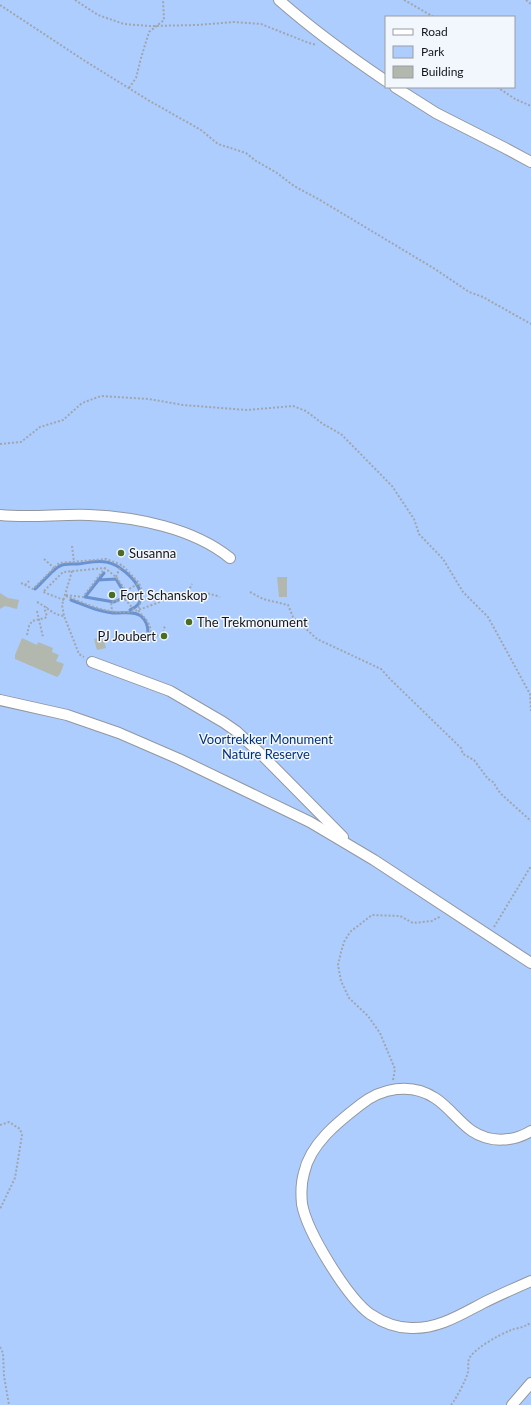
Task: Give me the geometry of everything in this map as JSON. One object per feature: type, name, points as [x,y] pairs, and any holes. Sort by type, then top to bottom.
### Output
[{"type":"street","points":[[279,0],[319,34],[385,80]]},
{"type":"street","points":[[396,88],[436,113],[531,162]]},
{"type":"street","points":[[0,515],[88,515],[138,520],[194,536],[210,544],[230,558]]},
{"type":"street","points":[[92,662],[170,691],[236,731],[263,756],[352,846]]},
{"type":"street","points":[[0,700],[67,715],[98,725],[138,741],[292,813],[352,846],[531,963]]},
{"type":"street","points":[[531,1131],[505,1140],[494,1139],[482,1136],[473,1131],[434,1097],[422,1092],[410,1089],[393,1090],[377,1094],[348,1115],[320,1142],[307,1162],[304,1173],[302,1195],[305,1217],[321,1250],[361,1306],[378,1319],[400,1327],[431,1327],[531,1280]]},
{"type":"street","points":[[512,1405],[531,1383]]},
{"type":"path","points":[[75,0],[98,15],[124,24],[149,26],[197,25],[234,22],[261,24],[309,43],[322,46]]},
{"type":"path","points":[[129,88],[136,78],[150,32],[164,20],[163,0]]},
{"type":"path","points":[[404,0],[432,16]]},
{"type":"path","points":[[526,0],[531,4]]},
{"type":"path","points":[[0,5],[129,88],[201,130],[218,144],[246,153],[294,186],[388,241],[469,292],[483,297],[531,324]]},
{"type":"path","points":[[498,88],[515,99],[531,106]]},
{"type":"path","points":[[0,444],[21,442],[40,427],[63,420],[82,403],[101,396],[149,399],[183,405],[247,410],[293,406],[306,411],[323,424],[341,434],[392,486],[414,519],[420,534],[443,559],[463,592],[488,617],[530,694],[531,711]]},
{"type":"path","points":[[72,546],[74,562]]},
{"type":"path","points":[[21,583],[33,589],[59,563],[95,558],[106,559],[121,565],[131,572],[139,583],[143,594],[138,610]]},
{"type":"path","points":[[44,559],[54,568]]},
{"type":"path","points":[[116,577],[121,565]]},
{"type":"path","points":[[66,595],[83,596],[105,568]]},
{"type":"path","points":[[64,600],[43,592],[63,572],[105,568],[116,577],[126,591],[125,599],[134,611]]},
{"type":"path","points":[[72,571],[66,595],[62,604],[64,616],[79,654],[92,662]]},
{"type":"path","points":[[25,585],[29,581]]},
{"type":"path","points":[[126,591],[139,583]]},
{"type":"path","points":[[190,592],[189,590],[192,584]]},
{"type":"path","points":[[66,595],[91,606],[112,612],[138,610],[172,597],[194,591],[220,597]]},
{"type":"path","points":[[250,592],[263,599],[288,605],[293,617],[317,639],[381,669],[461,748],[463,754],[474,760],[488,779],[493,782],[500,793],[531,821]]},
{"type":"path","points":[[112,612],[110,602],[125,599]]},
{"type":"path","points":[[37,602],[47,607],[55,615],[64,616]]},
{"type":"path","points":[[27,634],[32,621],[45,618],[47,616],[45,611],[47,607]]},
{"type":"path","points":[[138,610],[146,618],[151,632],[162,638],[165,625]]},
{"type":"path","points":[[38,611],[43,637]]},
{"type":"path","points":[[488,935],[504,913],[531,866]]},
{"type":"path","points":[[393,1090],[392,1076],[394,1069],[380,1033],[368,1016],[349,998],[341,981],[338,965],[340,952],[350,932],[372,915],[400,916],[413,923],[432,921],[443,915]]},
{"type":"path","points":[[0,1125],[9,1122],[20,1129],[22,1135],[15,1178],[0,1209]]},
{"type":"path","points":[[451,1405],[456,1399],[468,1372],[469,1359],[471,1356],[479,1348],[502,1334],[531,1324]]},
{"type":"path","points":[[0,1347],[3,1353],[4,1376],[9,1405]]},
{"type":"green space","name":"Voortrekker Monument Nature Reserve","points":[[0,0],[531,0],[531,1405],[0,1405]]},
{"type":"building","points":[[277,577],[287,577],[287,597],[279,597]]},
{"type":"building","points":[[0,593],[8,598],[19,600],[17,609],[5,606],[0,609]]},
{"type":"building","points":[[103,637],[106,648],[97,650],[94,639]]},
{"type":"building","points":[[22,638],[37,645],[38,642],[53,648],[52,652],[59,655],[56,661],[64,664],[60,674],[57,677],[15,659],[15,655]]},
{"type":"waterway","points":[[35,589],[57,567],[69,564],[103,561],[113,564],[129,575],[140,590],[141,598],[138,605],[130,610]]},
{"type":"waterway","points":[[98,580],[116,579],[125,594],[125,597],[114,602],[85,597],[104,573]]},
{"type":"waterway","points":[[71,600],[105,612],[138,614],[143,618],[147,626],[148,633]]},
{"type":"place","name":"Susanna","points":[[121,553]]},
{"type":"place","name":"Fort Schanskop","points":[[112,595]]},
{"type":"place","name":"The Trekmonument","points":[[189,622]]},
{"type":"place","name":"PJ Joubert","points":[[164,636]]}]
